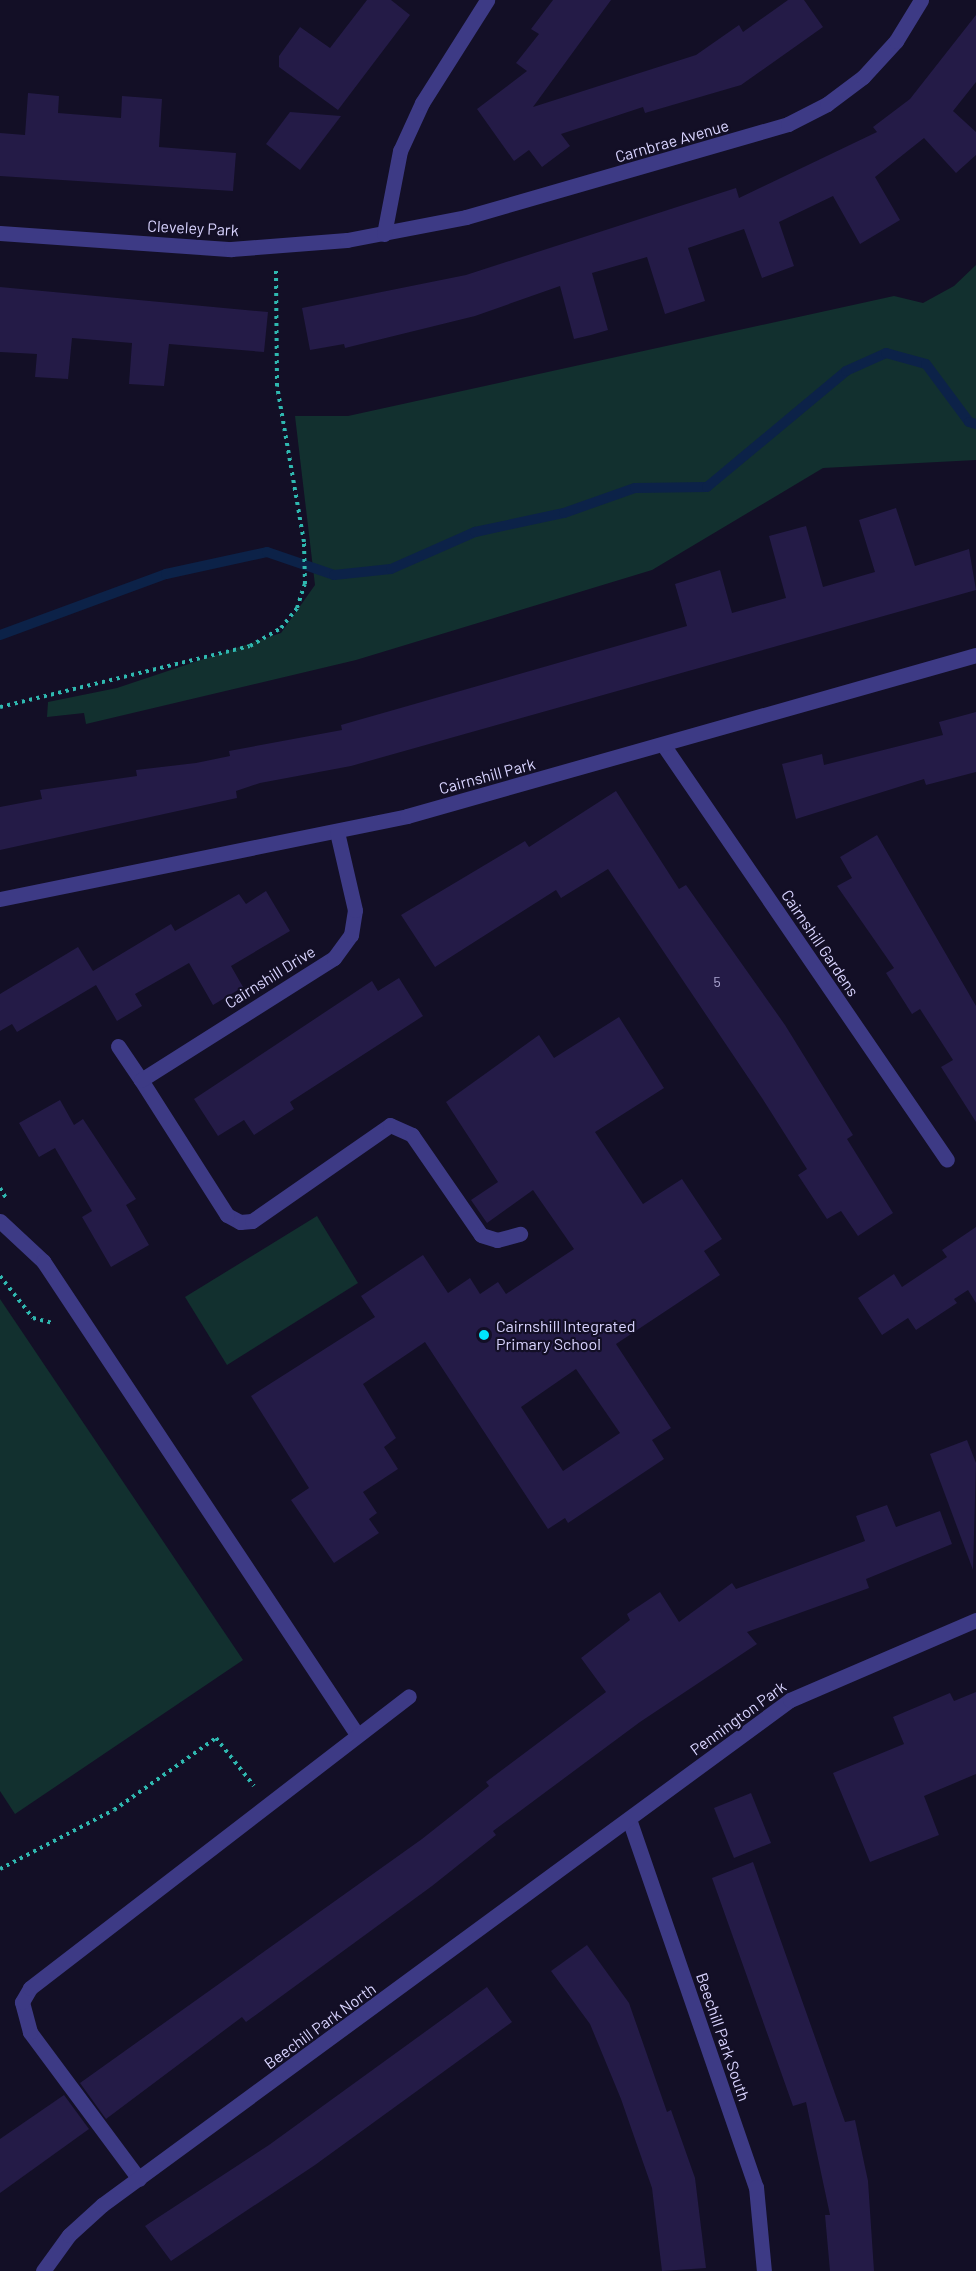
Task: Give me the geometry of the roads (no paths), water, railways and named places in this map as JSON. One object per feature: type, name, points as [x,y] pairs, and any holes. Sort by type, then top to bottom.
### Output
[{"type":"street","points":[[384,234],[400,151],[422,103],[487,0]]},
{"type":"street","name":"Carnbrae Avenue","points":[[384,234],[466,217],[788,124],[827,104],[863,77],[896,41],[921,0]]},
{"type":"street","name":"Cleveley Park","points":[[0,233],[220,249],[276,246],[384,234]]},
{"type":"street","name":"Cairnshill Park","points":[[0,899],[337,832],[664,746],[976,655]]},
{"type":"street","name":"Cairnshill Gardens","points":[[664,746],[947,1160]]},
{"type":"street","name":"Cairnshill Drive","points":[[141,1080],[334,958],[351,935],[355,910],[337,832]]},
{"type":"street","points":[[118,1046],[228,1215],[240,1222],[252,1221],[390,1125],[412,1136],[481,1235],[497,1240],[520,1234]]},
{"type":"street","points":[[0,1221],[43,1261],[356,1733]]},
{"type":"street","name":"Pennington Park","points":[[629,1819],[790,1700],[976,1620]]},
{"type":"street","points":[[139,2179],[30,2032],[22,2002],[42,1975],[356,1733],[409,1696]]},
{"type":"street","name":"Beechill Park North","points":[[43,2271],[69,2235],[139,2179],[629,1819]]},
{"type":"street","name":"Beechill Park South","points":[[629,1819],[756,2187],[764,2271]]},
{"type":"waterway","points":[[0,635],[166,574],[267,552],[334,575],[391,569],[475,532],[564,513],[635,488],[707,487],[846,371],[886,353],[926,364],[969,422],[976,424]]},
{"type":"place","name":"Cairnshill Integrated Primary School","points":[[484,1335]]}]
